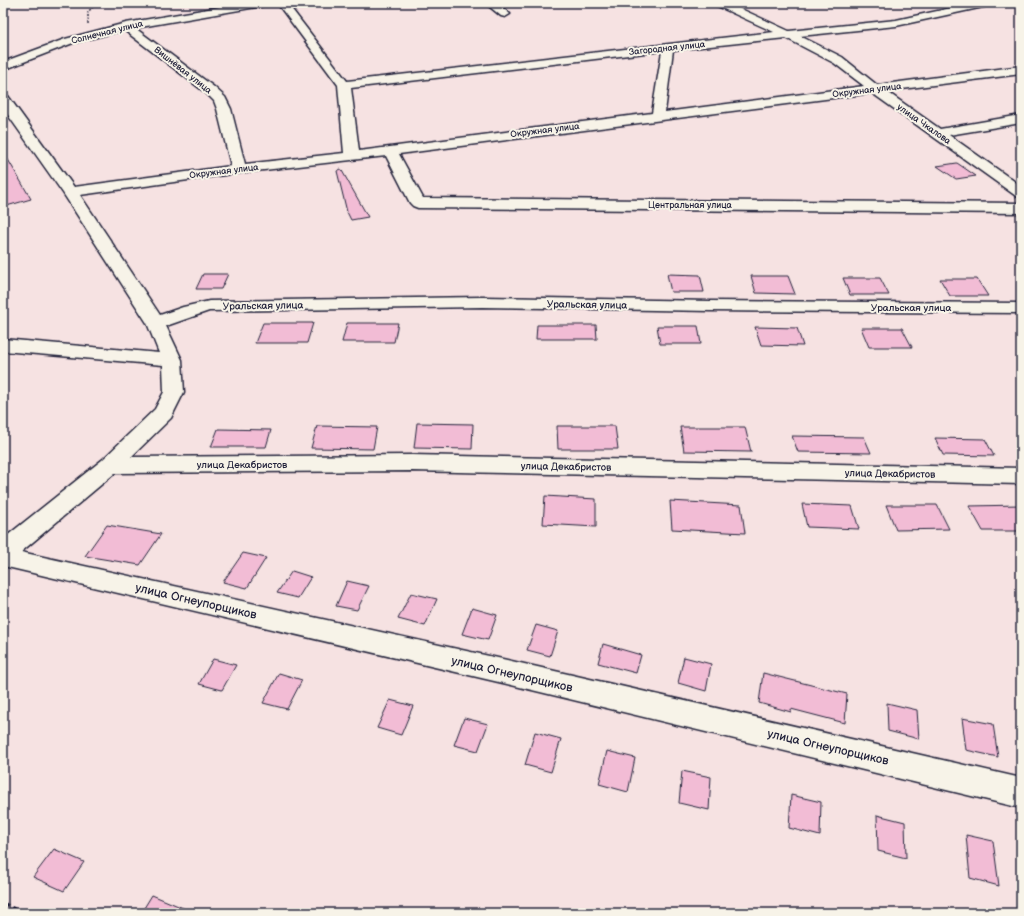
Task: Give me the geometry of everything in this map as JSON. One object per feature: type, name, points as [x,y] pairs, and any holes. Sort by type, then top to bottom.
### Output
[{"type":"street","name":"Солнечная улица","points":[[3,66],[69,42],[126,26],[262,3]]},
{"type":"street","points":[[282,3],[344,85],[352,156]]},
{"type":"street","points":[[490,3],[505,14]]},
{"type":"street","name":"улица Чкалова","points":[[719,3],[787,34],[838,60],[875,89],[1021,193]]},
{"type":"street","name":"Загородная улица","points":[[344,85],[668,47],[896,23],[988,3]]},
{"type":"street","name":"Вишнёвая улица","points":[[126,26],[210,90],[220,100],[224,109],[239,169]]},
{"type":"street","points":[[658,116],[668,47]]},
{"type":"street","name":"Окружная улица","points":[[70,192],[239,169],[352,156],[1021,70]]},
{"type":"street","points":[[3,99],[70,192],[156,323],[172,360],[174,392],[164,413],[110,465],[3,553]]},
{"type":"street","points":[[938,133],[1021,120]]},
{"type":"street","name":"Центральная улица","points":[[390,151],[418,203],[1021,208]]},
{"type":"street","name":"Уральская улица","points":[[156,323],[189,311],[209,306],[281,304],[482,302],[710,306],[1021,308]]},
{"type":"street","points":[[3,345],[172,360]]},
{"type":"street","name":"улица Декабристов","points":[[110,465],[412,463],[1021,476]]},
{"type":"street","name":"улица Огнеупорщиков","points":[[3,557],[492,669],[1021,793]]},
{"type":"path","points":[[3,903],[21,913]]},
{"type":"building","points":[[3,151],[31,199],[3,207]]},
{"type":"building","points":[[957,163],[976,176],[956,179],[937,166]]},
{"type":"building","points":[[341,169],[368,217],[351,220],[347,212],[337,171]]},
{"type":"building","points":[[203,274],[228,274],[221,289],[196,289]]},
{"type":"building","points":[[667,274],[700,275],[704,292],[671,292]]},
{"type":"building","points":[[751,276],[788,276],[795,294],[756,293]]},
{"type":"building","points":[[843,278],[880,278],[889,295],[850,295]]},
{"type":"building","points":[[940,279],[977,279],[988,296],[950,296]]},
{"type":"building","points":[[263,323],[313,323],[307,343],[255,343]]},
{"type":"building","points":[[347,323],[398,323],[394,342],[342,342]]},
{"type":"building","points":[[537,325],[596,325],[597,339],[536,339]]},
{"type":"building","points":[[657,326],[698,326],[701,344],[660,344]]},
{"type":"building","points":[[755,327],[797,328],[803,346],[761,345]]},
{"type":"building","points":[[861,328],[902,328],[912,347],[869,347]]},
{"type":"building","points":[[417,423],[473,424],[472,449],[414,448]]},
{"type":"building","points":[[317,426],[377,427],[373,449],[311,448]]},
{"type":"building","points":[[557,426],[615,426],[618,449],[558,449]]},
{"type":"building","points":[[680,427],[745,427],[751,452],[684,451]]},
{"type":"building","points":[[218,429],[271,430],[266,447],[211,447]]},
{"type":"building","points":[[792,436],[864,437],[871,453],[798,452]]},
{"type":"building","points":[[935,438],[985,439],[994,456],[943,455]]},
{"type":"building","points":[[545,496],[596,499],[596,527],[543,524]]},
{"type":"building","points":[[670,501],[741,505],[745,533],[672,529]]},
{"type":"building","points":[[802,504],[852,506],[859,529],[807,527]]},
{"type":"building","points":[[886,505],[937,505],[949,529],[896,530]]},
{"type":"building","points":[[1021,505],[1021,531],[983,531],[969,506]]},
{"type":"building","points":[[107,525],[161,534],[140,565],[85,556]]},
{"type":"building","points":[[243,553],[266,558],[247,588],[223,582]]},
{"type":"building","points":[[292,571],[311,577],[298,598],[277,593]]},
{"type":"building","points":[[347,581],[369,586],[357,610],[336,606]]},
{"type":"building","points":[[411,593],[437,599],[425,626],[398,619]]},
{"type":"building","points":[[472,608],[497,615],[488,640],[462,634]]},
{"type":"building","points":[[536,625],[558,631],[550,656],[527,650]]},
{"type":"building","points":[[603,644],[641,655],[636,673],[598,663]]},
{"type":"building","points":[[684,657],[711,664],[706,691],[678,683]]},
{"type":"building","points":[[213,659],[236,665],[222,690],[199,684]]},
{"type":"building","points":[[279,673],[302,680],[287,709],[263,703]]},
{"type":"building","points":[[763,673],[847,694],[845,723],[791,709],[791,712],[759,703]]},
{"type":"building","points":[[390,700],[413,706],[401,735],[377,728]]},
{"type":"building","points":[[887,703],[917,710],[919,739],[888,731]]},
{"type":"building","points":[[464,718],[488,724],[478,751],[454,745]]},
{"type":"building","points":[[962,718],[993,724],[998,757],[966,750]]},
{"type":"building","points":[[535,732],[561,739],[551,772],[525,765]]},
{"type":"building","points":[[607,751],[635,758],[628,792],[599,784]]},
{"type":"building","points":[[682,771],[711,777],[709,810],[679,803]]},
{"type":"building","points":[[791,795],[821,802],[820,836],[789,828]]},
{"type":"building","points":[[877,815],[905,822],[906,858],[878,851]]},
{"type":"building","points":[[966,835],[993,841],[999,886],[970,878]]},
{"type":"building","points":[[54,849],[84,862],[64,891],[33,877]]},
{"type":"building","points":[[152,895],[195,913],[141,913]]}]
